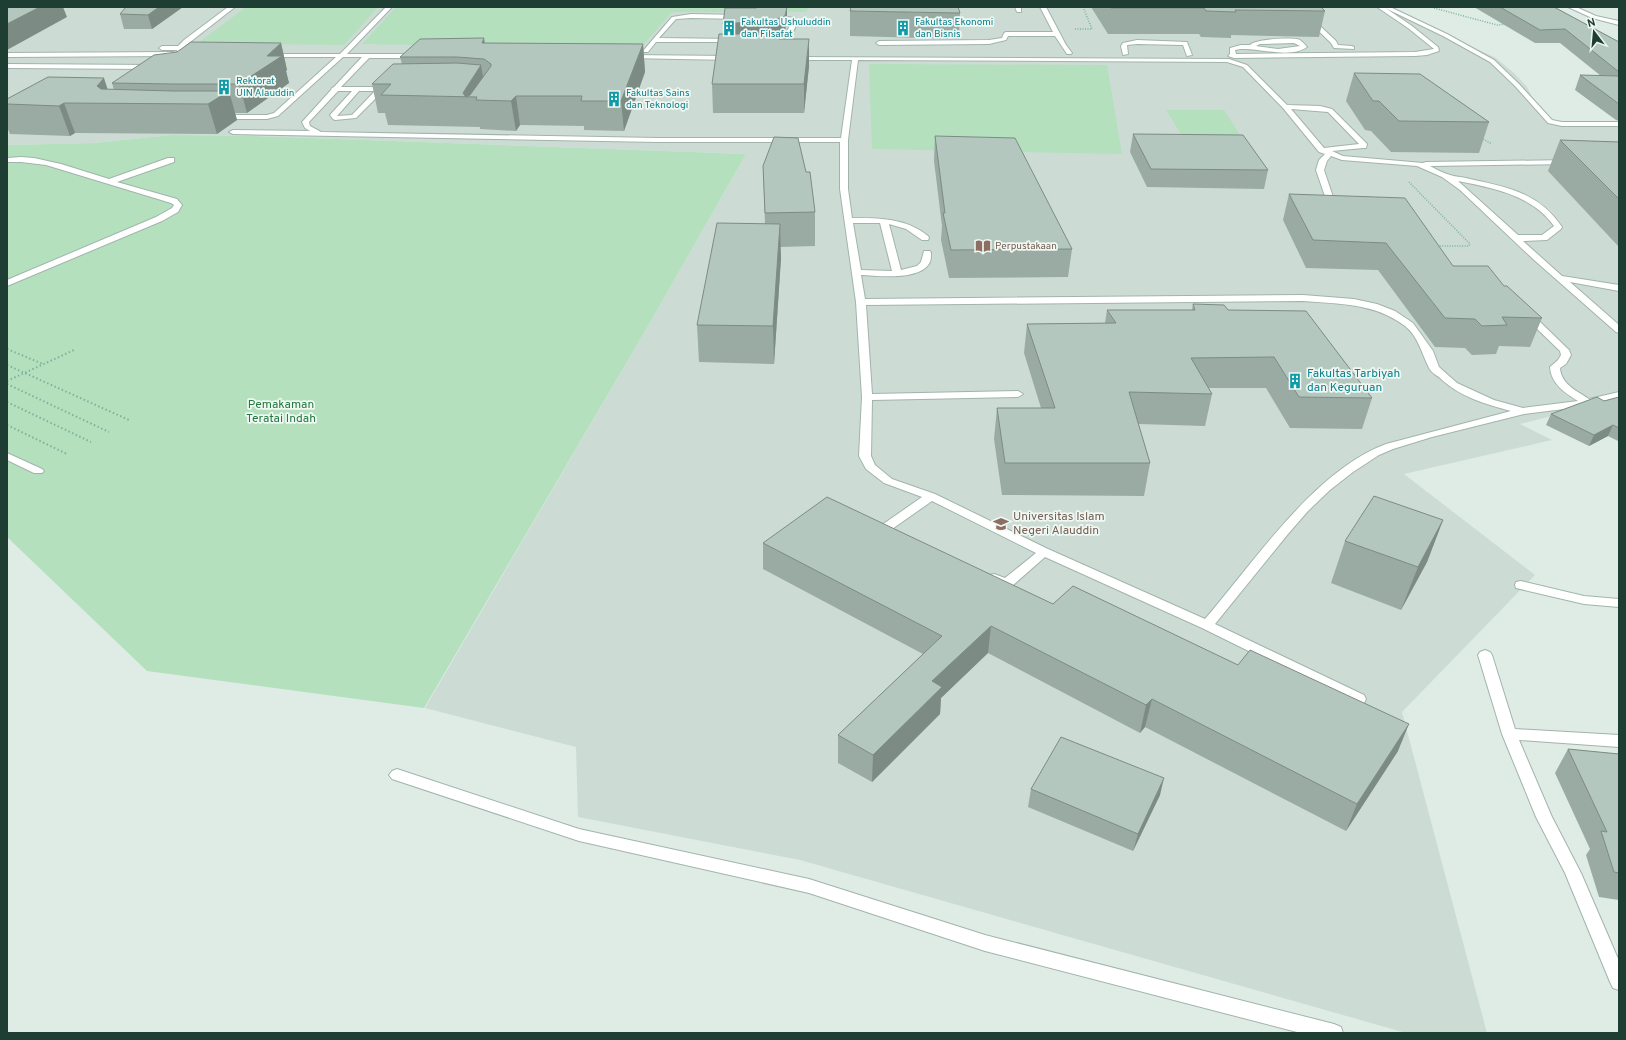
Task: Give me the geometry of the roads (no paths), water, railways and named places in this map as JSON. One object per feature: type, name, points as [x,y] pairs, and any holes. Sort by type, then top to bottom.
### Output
[{"type":"street","points":[[180,53],[186,41],[232,7]]},
{"type":"street","points":[[210,117],[267,117],[276,115],[342,52],[349,48],[389,7]]},
{"type":"street","points":[[1044,7],[1063,45],[1069,53]]},
{"type":"street","points":[[1297,7],[1334,42],[1336,47],[1362,48],[1367,50],[1370,55]]},
{"type":"street","points":[[1380,7],[1421,35],[1436,48],[1436,50],[1427,53],[1415,54],[1230,59],[1217,59],[1218,56],[1069,53],[787,55],[855,59],[1230,59],[1245,66],[1285,107],[1325,152],[1342,158],[1418,164],[1575,162]]},
{"type":"street","points":[[1386,7],[1445,35],[1492,61],[1517,85],[1550,122],[1562,124],[1619,124]]},
{"type":"street","points":[[1571,7],[1594,17],[1619,23]]},
{"type":"street","points":[[646,51],[674,18],[691,16],[747,17]]},
{"type":"street","points":[[757,42],[789,34],[793,27],[794,20],[790,18],[763,17]]},
{"type":"street","points":[[879,43],[989,42],[1004,39],[1006,34],[1056,31]]},
{"type":"street","points":[[654,40],[741,41]]},
{"type":"street","points":[[1230,59],[1232,49],[1253,46],[1276,50],[1304,47],[1299,42],[1294,41],[1259,42],[1253,46]]},
{"type":"street","points":[[1125,54],[1125,44],[1137,42],[1185,43],[1189,55]]},
{"type":"street","points":[[20,48],[202,54]]},
{"type":"street","points":[[7,55],[180,53],[211,48]]},
{"type":"street","points":[[265,48],[289,48]]},
{"type":"street","points":[[349,48],[357,48]]},
{"type":"street","points":[[732,52],[646,51],[623,54],[654,57],[740,58]]},
{"type":"street","points":[[262,55],[342,52],[367,56],[423,56]]},
{"type":"street","points":[[7,62],[22,55]]},
{"type":"street","points":[[322,135],[307,127],[305,122],[367,56]]},
{"type":"street","points":[[650,64],[654,57]]},
{"type":"street","points":[[855,59],[844,140],[844,189],[850,220],[861,302],[867,397],[865,456],[870,467],[888,481],[932,496],[1044,552],[1207,625],[1359,699]]},
{"type":"street","points":[[7,66],[160,67]]},
{"type":"street","points":[[357,89],[333,115],[335,118],[354,117],[380,89]]},
{"type":"street","points":[[334,90],[395,89]]},
{"type":"street","points":[[1285,107],[1320,108],[1330,110],[1363,144],[1363,146],[1357,148],[1325,152]]},
{"type":"street","points":[[233,132],[322,135],[657,140],[844,140]]},
{"type":"street","points":[[1325,152],[1320,170],[1334,212]]},
{"type":"street","points":[[7,160],[27,158],[46,161],[109,182],[174,201],[178,205],[176,210],[159,219],[7,283]]},
{"type":"street","points":[[109,182],[171,160]]},
{"type":"street","points":[[1418,164],[1445,175],[1514,193],[1532,201],[1553,218],[1558,227],[1544,238],[1517,238]]},
{"type":"street","points":[[1445,175],[1463,188],[1560,278],[1619,330]]},
{"type":"street","points":[[850,220],[884,222],[911,227],[920,232],[925,238]]},
{"type":"street","points":[[884,222],[897,273]]},
{"type":"street","points":[[857,272],[897,273],[912,271],[921,267],[926,262],[926,253]]},
{"type":"street","points":[[1560,278],[1619,288]]},
{"type":"street","points":[[861,302],[1098,299],[1281,302],[1329,299],[1354,302],[1384,309],[1410,325],[1428,351],[1434,368],[1453,385],[1490,402],[1523,411]]},
{"type":"street","points":[[1098,299],[1106,311]]},
{"type":"street","points":[[1534,321],[1564,350],[1566,355],[1562,362],[1555,367],[1554,372],[1558,381],[1587,402]]},
{"type":"street","points":[[867,397],[1018,394]]},
{"type":"street","points":[[1207,625],[1231,599],[1282,532],[1343,473],[1376,453],[1435,432],[1523,411],[1587,402],[1619,395]]},
{"type":"street","points":[[1599,408],[1619,402]]},
{"type":"street","points":[[7,456],[38,471]]},
{"type":"street","points":[[905,539],[883,530],[932,496]]},
{"type":"street","points":[[985,574],[1006,584],[1044,552]]},
{"type":"street","points":[[1521,585],[1584,600],[1619,603]]},
{"type":"street","points":[[1485,655],[1509,734],[1544,817],[1573,873],[1619,982]]},
{"type":"street","points":[[1509,734],[1619,741]]},
{"type":"street","points":[[397,775],[579,835],[809,886],[985,943],[1334,1033]]},
{"type":"place","name":"Fakultas Ushuluddin dan Filsafat","points":[[729,28]]},
{"type":"place","name":"Fakultas Ekonomi dan Bisnis","points":[[903,28]]},
{"type":"place","name":"Rektorat UIN Alauddin","points":[[224,87]]},
{"type":"place","name":"Fakultas Sains dan Teknologi","points":[[614,99]]},
{"type":"place","name":"Perpustakaan","points":[[983,246]]},
{"type":"place","name":"Fakultas Tarbiyah dan Keguruan","points":[[1295,381]]},
{"type":"place","name":"Universitas Islam Negeri Alauddin","points":[[1001,524]]},
{"type":"park label","name":"Pemakaman Teratai Indah","points":[[281,412]]}]
